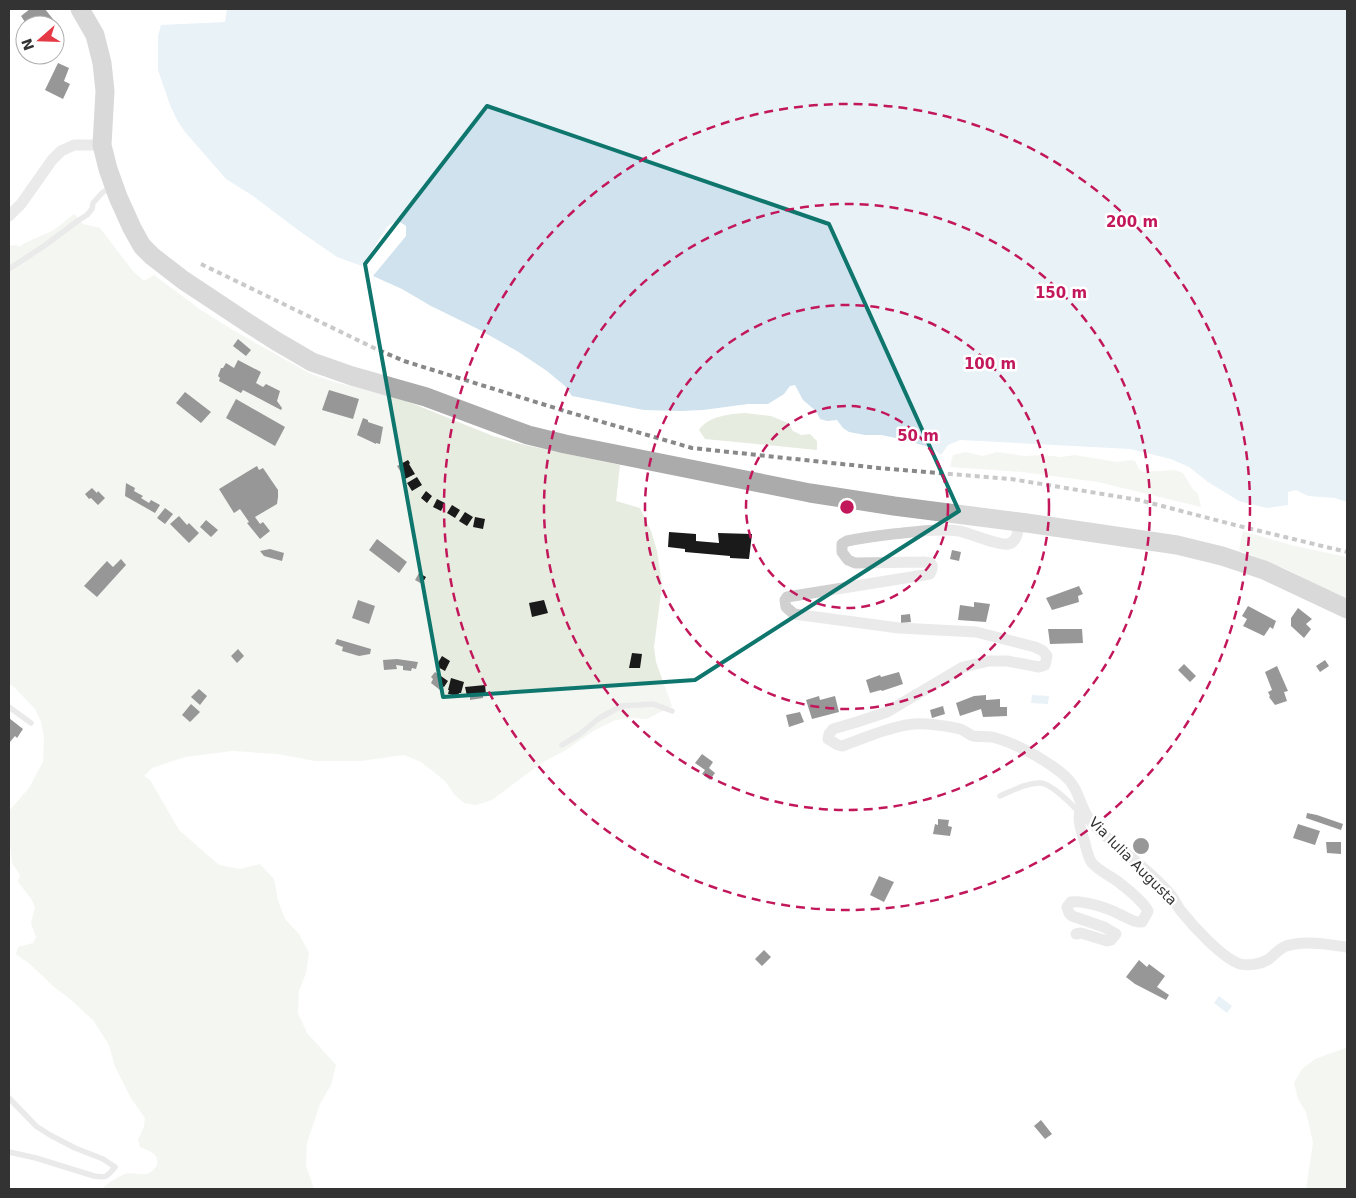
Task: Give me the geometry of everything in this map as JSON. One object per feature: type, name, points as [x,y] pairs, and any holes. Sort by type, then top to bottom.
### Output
[{"type":"main road","points":[[80,9],[94,35],[103,72],[105,90],[102,148],[111,177],[132,228],[142,246],[183,280],[276,341],[312,362],[352,376],[426,397],[528,435],[565,444],[810,493],[1177,545],[1222,556],[1264,570],[1347,609]]},
{"type":"street","points":[[9,216],[21,204],[52,160],[61,151],[74,145],[102,148]]},
{"type":"street","name":"Via Iulia Augusta","points":[[1019,522],[1016,536],[1012,542],[1006,544],[958,531],[932,530],[847,541],[842,544],[842,552],[848,560],[855,563],[924,562],[932,565],[932,572],[896,581],[787,598],[785,600],[786,607],[794,614],[899,628],[976,632],[1035,647],[1046,653],[1046,663],[1039,667],[1007,661],[989,661],[963,668],[887,712],[833,729],[828,738],[842,746],[900,726],[915,724],[960,729],[973,736],[992,738],[1025,750],[1065,776],[1076,789],[1081,803],[1080,809],[1091,822],[1107,839],[1153,877],[1192,923],[1219,949],[1239,963],[1247,965],[1264,961],[1283,947],[1303,943],[1347,947]]},
{"type":"street","points":[[1076,934],[1081,933],[1107,941],[1114,938],[1116,934],[1104,927],[1072,916],[1067,907],[1071,902],[1080,902],[1117,912],[1139,923],[1142,922],[1148,911],[1143,904],[1117,881],[1093,864],[1080,828],[1080,809]]},
{"type":"lane","points":[[9,269],[87,215],[111,177]]},
{"type":"lane","points":[[562,745],[580,734],[598,719],[621,706],[653,704],[672,711]]},
{"type":"lane","points":[[9,707],[31,723]]},
{"type":"lane","points":[[1000,796],[1030,784],[1041,783],[1048,785],[1080,809]]},
{"type":"lane","points":[[9,1098],[36,1126],[75,1148],[104,1159],[115,1168],[108,1176],[94,1176],[36,1158],[9,1152]]},
{"type":"highlighted area","points":[[487,106],[829,224],[959,511],[695,680],[443,697],[365,264]]},
{"type":"shaded area","points":[[74,214],[83,224],[100,228],[132,270],[144,281],[154,275],[201,310],[309,373],[334,382],[399,398],[493,436],[525,445],[620,465],[616,501],[640,508],[651,531],[657,551],[662,585],[654,647],[656,662],[672,706],[647,719],[615,720],[593,731],[566,750],[543,762],[492,800],[476,805],[464,803],[454,794],[445,781],[421,762],[404,755],[361,761],[315,761],[277,754],[232,751],[185,757],[152,768],[144,776],[150,780],[179,830],[219,865],[240,869],[260,864],[274,879],[278,900],[285,919],[299,934],[309,953],[306,973],[299,991],[298,1013],[307,1033],[336,1065],[331,1085],[320,1104],[307,1143],[306,1165],[314,1189],[102,1189],[113,1180],[125,1174],[145,1174],[151,1172],[156,1167],[157,1160],[154,1154],[140,1147],[138,1140],[145,1118],[132,1100],[115,1067],[109,1045],[93,1020],[16,954],[18,947],[33,943],[36,937],[31,923],[35,908],[32,900],[18,882],[20,875],[12,863],[9,811],[29,788],[43,762],[44,737],[41,722],[35,709],[9,684],[9,246],[17,245],[19,247],[54,230]]},
{"type":"shaded area","points":[[745,413],[771,416],[788,423],[793,431],[801,435],[810,434],[817,441],[817,450],[705,439],[699,430],[703,425],[714,419],[726,415]]},
{"type":"shaded area","points":[[966,452],[983,456],[997,452],[1025,456],[1061,457],[1075,455],[1117,462],[1135,461],[1143,472],[1175,470],[1183,473],[1198,494],[1201,507],[1098,482],[1022,472],[950,467],[953,455]]},
{"type":"shaded area","points":[[1243,531],[1291,545],[1347,557],[1347,601],[1288,570],[1239,550]]},
{"type":"shaded area","points":[[1347,1048],[1347,1189],[1306,1189],[1313,1143],[1306,1112],[1298,1099],[1294,1083],[1302,1069],[1315,1059]]},
{"type":"water","points":[[227,9],[1347,9],[1347,502],[1335,498],[1308,496],[1296,490],[1288,492],[1288,505],[1267,508],[1239,501],[1208,482],[1189,467],[1171,459],[1130,449],[960,440],[948,445],[941,455],[933,448],[881,435],[849,432],[837,420],[827,421],[820,419],[816,411],[803,400],[795,385],[790,386],[784,394],[768,404],[748,404],[703,410],[644,410],[572,396],[565,386],[547,371],[517,351],[402,289],[373,276],[406,236],[406,226],[403,224],[396,222],[387,227],[362,266],[337,257],[253,196],[226,179],[185,132],[177,120],[158,70],[158,36],[161,25],[225,22]]},
{"type":"water","points":[[1032,695],[1049,696],[1048,704],[1031,703]]},
{"type":"water","points":[[1219,996],[1232,1006],[1227,1013],[1214,1003]]},
{"type":"building","points":[[30,9],[45,9],[50,15],[22,15]]},
{"type":"building","points":[[57,65],[69,68],[64,81],[70,84],[63,99],[45,90]]},
{"type":"building","points":[[238,339],[251,350],[246,356],[233,346]]},
{"type":"building","points":[[238,360],[261,372],[256,383],[263,387],[266,384],[280,391],[277,401],[282,408],[281,410],[243,390],[241,393],[219,381],[220,378],[218,376],[221,368],[226,363],[234,368]]},
{"type":"building","points":[[329,390],[359,399],[353,419],[322,410]]},
{"type":"building","points":[[185,392],[211,412],[201,423],[176,403]]},
{"type":"building","points":[[236,399],[285,427],[275,446],[226,418]]},
{"type":"building","points":[[363,418],[368,420],[368,422],[383,427],[380,444],[357,435]]},
{"type":"building","points":[[408,460],[415,474],[405,479],[397,466]]},
{"type":"building","points":[[257,466],[259,470],[263,468],[278,490],[277,504],[255,517],[260,524],[263,522],[270,531],[260,539],[247,523],[249,522],[240,509],[234,513],[219,489]]},
{"type":"building","points":[[417,477],[422,485],[412,491],[407,483]]},
{"type":"building","points":[[126,483],[143,496],[141,498],[149,503],[151,500],[160,505],[155,513],[125,496]]},
{"type":"building","points":[[92,488],[105,498],[98,505],[85,494]]},
{"type":"building","points":[[426,491],[432,496],[427,503],[421,498]]},
{"type":"building","points":[[437,499],[445,503],[441,511],[433,507]]},
{"type":"building","points":[[452,505],[460,510],[455,518],[447,513]]},
{"type":"building","points":[[165,508],[173,514],[165,524],[157,518]]},
{"type":"building","points":[[465,512],[473,517],[467,526],[459,521]]},
{"type":"building","points":[[179,516],[187,525],[189,523],[199,533],[189,543],[170,524]]},
{"type":"building","points":[[475,517],[485,519],[483,529],[473,527]]},
{"type":"building","points":[[206,520],[218,530],[211,537],[200,527]]},
{"type":"building","points":[[669,532],[696,534],[696,541],[719,543],[718,533],[752,534],[749,559],[685,552],[685,549],[668,547]]},
{"type":"building","points":[[377,539],[407,562],[399,573],[369,550]]},
{"type":"building","points":[[270,549],[284,553],[282,561],[264,556],[260,551]]},
{"type":"building","points":[[952,550],[961,552],[959,561],[950,559]]},
{"type":"building","points":[[121,559],[126,565],[97,597],[84,586],[107,561],[113,567]]},
{"type":"building","points":[[419,573],[426,577],[422,584],[415,580]]},
{"type":"building","points":[[1079,586],[1083,594],[1078,596],[1079,602],[1052,610],[1046,598]]},
{"type":"building","points":[[358,600],[375,606],[369,624],[352,618]]},
{"type":"building","points":[[544,600],[548,613],[532,617],[529,603]]},
{"type":"building","points":[[974,602],[990,604],[986,622],[958,620],[960,605],[974,607]]},
{"type":"building","points":[[1248,606],[1276,621],[1273,629],[1270,627],[1264,636],[1243,626],[1247,619],[1242,616]]},
{"type":"building","points":[[1298,608],[1312,619],[1306,624],[1311,629],[1304,638],[1291,626],[1291,618]]},
{"type":"building","points":[[910,614],[911,622],[901,623],[901,615]]},
{"type":"building","points":[[1048,629],[1082,629],[1083,643],[1050,644]]},
{"type":"building","points":[[337,639],[371,649],[370,654],[359,656],[342,651],[343,647],[335,644]]},
{"type":"building","points":[[238,649],[244,656],[237,663],[231,656]]},
{"type":"building","points":[[632,653],[642,654],[640,668],[629,668]]},
{"type":"building","points":[[442,656],[450,661],[445,671],[436,666]]},
{"type":"building","points":[[397,659],[418,662],[416,669],[412,668],[411,671],[403,670],[403,666],[396,665],[397,669],[384,670],[383,660]]},
{"type":"building","points":[[1325,660],[1329,666],[1320,672],[1316,666]]},
{"type":"building","points":[[1184,664],[1196,676],[1190,682],[1178,670]]},
{"type":"building","points":[[1277,666],[1288,691],[1284,692],[1287,701],[1275,705],[1269,697],[1268,692],[1272,690],[1265,672]]},
{"type":"building","points":[[435,672],[448,681],[440,690],[431,683],[433,679],[431,677]]},
{"type":"building","points":[[899,672],[903,684],[870,693],[866,680],[880,675],[881,677]]},
{"type":"building","points":[[451,678],[464,682],[461,693],[458,696],[448,694]]},
{"type":"building","points":[[485,685],[486,694],[483,695],[483,698],[470,700],[465,687]]},
{"type":"building","points":[[199,689],[207,696],[200,705],[191,697]]},
{"type":"building","points":[[986,695],[986,700],[1000,699],[1000,707],[1007,707],[1007,716],[983,717],[981,709],[960,716],[956,703],[974,696]]},
{"type":"building","points":[[819,696],[820,700],[835,696],[839,712],[812,719],[806,700]]},
{"type":"building","points":[[191,704],[200,712],[190,722],[182,715]]},
{"type":"building","points":[[943,706],[945,714],[932,718],[930,710]]},
{"type":"building","points":[[800,712],[804,722],[789,727],[786,715]]},
{"type":"building","points":[[9,718],[23,729],[17,738],[15,736],[10,742],[9,742]]},
{"type":"building","points":[[702,754],[713,762],[709,768],[715,773],[710,780],[702,774],[705,770],[695,763]]},
{"type":"building","points":[[1307,813],[1343,824],[1341,830],[1306,818]]},
{"type":"building","points":[[938,819],[949,820],[948,826],[952,827],[950,836],[933,834],[935,824],[938,825]]},
{"type":"building","points":[[1298,824],[1320,831],[1315,845],[1293,838]]},
{"type":"building","points":[[1138,838],[1144,838],[1149,843],[1147,852],[1138,854],[1133,849],[1133,843]]},
{"type":"building","points":[[1326,842],[1341,842],[1341,854],[1327,853]]},
{"type":"building","points":[[879,876],[894,882],[884,902],[870,895]]},
{"type":"building","points":[[764,950],[771,957],[762,966],[755,959]]},
{"type":"building","points":[[1139,960],[1147,967],[1149,964],[1165,976],[1157,987],[1169,995],[1166,1000],[1135,984],[1126,977]]},
{"type":"building","points":[[1041,1120],[1052,1134],[1045,1139],[1034,1126]]},
{"type":"railway","points":[[201,264],[404,361],[692,448],[879,468],[1011,479],[1139,500],[1347,552]]}]
